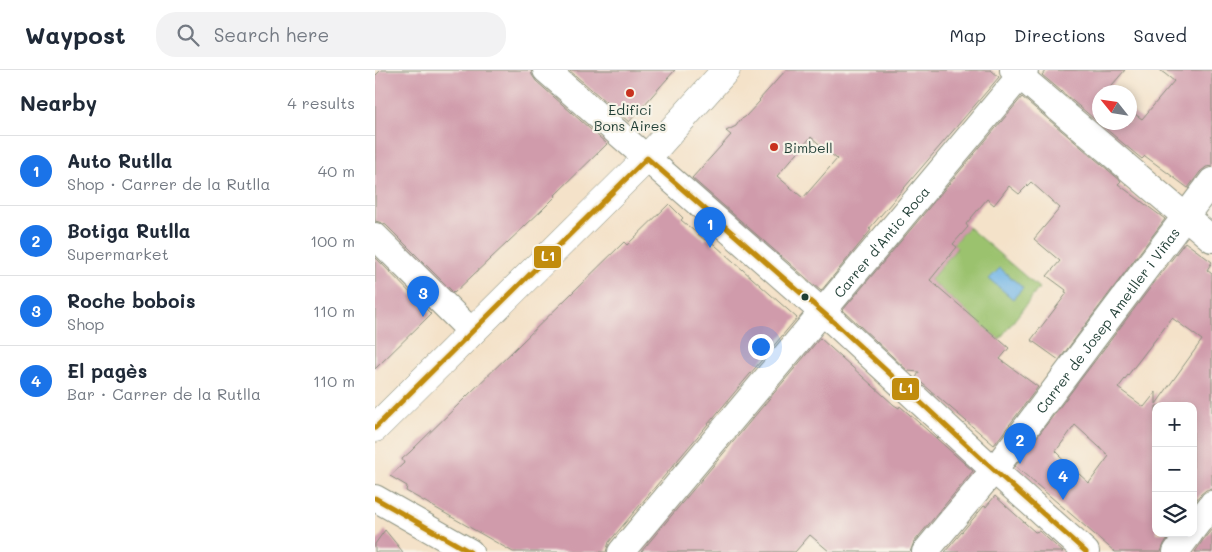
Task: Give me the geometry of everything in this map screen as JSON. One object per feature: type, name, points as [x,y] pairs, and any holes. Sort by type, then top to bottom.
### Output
[{"type":"main road","points":[[375,428],[647,158],[726,70]]},
{"type":"street","points":[[546,70],[822,313],[1087,552]]},
{"type":"street","points":[[1019,72],[1212,239]]},
{"type":"street","name":"Carrer d'Antic Roca","points":[[621,552],[822,313],[1019,72]]},
{"type":"street","name":"Carrer de Josep Ametller i Viñas","points":[[925,552],[994,470],[1212,181]]},
{"type":"street","points":[[375,236],[472,332]]},
{"type":"street","points":[[375,498],[470,552]]},
{"type":"street","points":[[1197,524],[1212,504]]},
{"type":"street","points":[[1176,552],[1187,537]]},
{"type":"green space","points":[[968,227],[1039,288],[999,340],[930,280],[957,248],[953,244]]},
{"type":"water","points":[[1000,268],[1023,288],[1013,299],[989,279]]},
{"type":"building","points":[[381,70],[531,70],[536,81],[607,144],[543,209],[454,293],[386,225],[375,221],[375,76]]},
{"type":"building","name":"Edifici Bons Aires","points":[[569,70],[675,70],[629,122]]},
{"type":"building","points":[[786,70],[991,70],[999,77],[869,229],[871,230],[821,291],[692,178],[731,135],[726,131],[736,126]],"holes":[[[811,137],[837,159],[803,198],[777,176]]]},
{"type":"building","points":[[1046,70],[1125,70],[1112,85],[1092,85],[1092,117],[1042,75]]},
{"type":"building","points":[[1160,70],[1212,70],[1212,166],[1206,167],[1200,172],[1188,188],[1145,156],[1142,159],[1107,130],[1137,130],[1137,116],[1142,119],[1174,81]]},
{"type":"building","points":[[1022,97],[1121,181],[1118,184],[1165,219],[1059,360],[1031,340],[1067,293],[1065,292],[1066,290],[1047,276],[1060,261],[1034,239],[1060,208],[1031,182],[1019,194],[1009,186],[994,205],[987,199],[966,224],[968,227],[953,244],[957,247],[930,280],[1009,348],[1000,359],[1038,387],[994,445],[916,378],[919,372],[908,371],[843,310]]},
{"type":"building","points":[[669,204],[683,218],[681,220],[705,240],[707,238],[797,318],[609,542],[606,552],[513,552],[406,491],[407,486],[390,476],[404,463],[402,459],[624,242],[627,245]]},
{"type":"building","points":[[1185,242],[1212,262],[1207,270],[1212,274],[1212,489],[1206,490],[1197,499],[1197,402],[1157,402],[1202,340],[1172,318],[1118,388],[1144,407],[1156,392],[1156,402],[1152,402],[1152,537],[1168,537],[1161,552],[1115,552],[1015,466]],"holes":[[[1075,425],[1109,456],[1089,483],[1059,456],[1056,451]]]},
{"type":"building","points":[[375,257],[431,314],[375,369]]},
{"type":"building","points":[[820,338],[894,405],[899,408],[900,406],[973,471],[914,542],[910,552],[830,552],[810,535],[795,552],[641,552]]},
{"type":"building","points":[[995,496],[1035,532],[1039,531],[1063,552],[945,552],[984,506],[986,507]]},
{"type":"building","points":[[1212,529],[1212,552],[1195,552],[1203,540]]},
{"type":"building","points":[[385,530],[403,552],[375,552],[375,544]]},
{"type":"transit line","name":"L1","points":[[375,428],[647,158],[836,324],[985,462],[1086,552]]},
{"type":"transit line","name":"L1","points":[[375,498],[470,552]]},
{"type":"place","name":"Edifici Bons Aires","points":[[630,93]]},
{"type":"place","name":"Bimbell","points":[[774,147]]},
{"type":"place","name":"Auto Rutlla","points":[[710,248]]},
{"type":"place","name":"Roche bobois","points":[[423,317]]},
{"type":"place","name":"Botiga Rutlla","points":[[1020,464]]},
{"type":"place","name":"El pagès","points":[[1063,500]]}]
